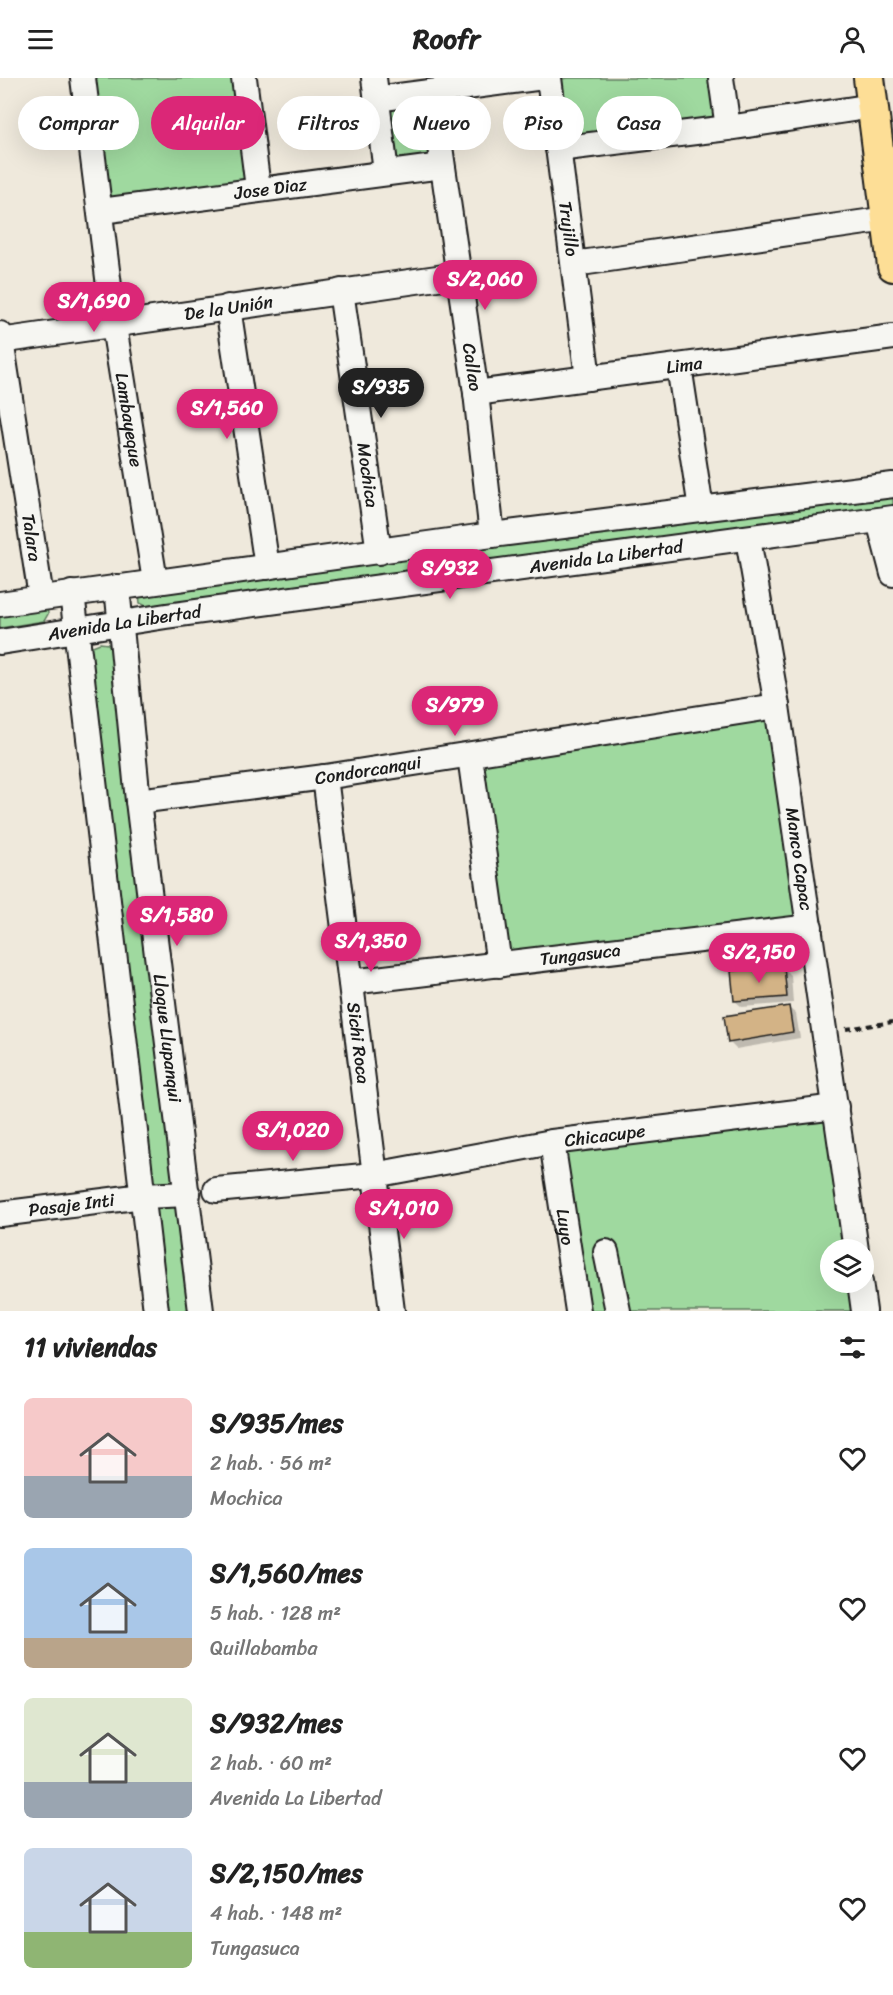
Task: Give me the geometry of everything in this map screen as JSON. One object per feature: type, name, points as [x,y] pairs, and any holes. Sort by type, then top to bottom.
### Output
[{"type":"main road","points":[[871,92],[893,266]]},
{"type":"street","name":"Lambayeque","points":[[83,78],[114,326],[155,581]]},
{"type":"street","points":[[244,78],[258,188]]},
{"type":"street","points":[[386,172],[375,89],[432,92],[536,78]]},
{"type":"street","name":"Trujillo","points":[[549,78],[551,96]]},
{"type":"street","points":[[721,78],[728,128]]},
{"type":"street","name":"Callao","points":[[432,92],[476,393],[492,535]]},
{"type":"street","points":[[584,146],[728,128],[871,92]]},
{"type":"street","name":"Trujillo","points":[[558,150],[588,378]]},
{"type":"street","name":"Jose Diaz","points":[[101,211],[258,188],[442,166]]},
{"type":"street","points":[[574,264],[887,219]]},
{"type":"street","name":"De la Unión","points":[[0,339],[114,326],[228,307],[458,275]]},
{"type":"street","name":"Mochica","points":[[341,291],[379,552]]},
{"type":"street","points":[[228,307],[267,567]]},
{"type":"street","name":"Lima","points":[[476,393],[893,337]]},
{"type":"street","name":"Talara","points":[[0,339],[8,448],[41,597]]},
{"type":"street","points":[[679,366],[701,509]]},
{"type":"street","name":"Avenida La Libertad","points":[[0,604],[492,535],[893,485]]},
{"type":"street","points":[[886,520],[892,561]]},
{"type":"street","name":"Avenida La Libertad","points":[[0,642],[886,520]]},
{"type":"street","name":"Manco Capac","points":[[748,539],[777,706],[854,1239]]},
{"type":"street","name":"Lloque Llupanqui","points":[[117,587],[138,801],[201,1311]]},
{"type":"street","points":[[72,593],[156,1311]]},
{"type":"street","name":"Condorcanqui","points":[[138,801],[470,756],[777,706]]},
{"type":"street","points":[[470,756],[499,965]]},
{"type":"street","name":"Sichi Roca","points":[[325,777],[392,1311]]},
{"type":"street","name":"Tungasuca","points":[[351,982],[810,927]]},
{"type":"street","name":"Chicacupe","points":[[216,1191],[374,1175],[552,1142],[836,1107]]},
{"type":"street","name":"Luyo","points":[[552,1142],[578,1311]]},
{"type":"street","name":"Pasaje Inti","points":[[0,1214],[143,1196],[188,1194]]},
{"type":"street","points":[[606,1252],[618,1311]]},
{"type":"street","points":[[862,1293],[864,1311]]},
{"type":"path","points":[[825,1032],[893,1022]]},
{"type":"green space","points":[[88,78],[238,78],[241,96],[151,96],[151,150],[248,150],[253,183],[103,205],[97,150],[139,150],[139,96],[90,96]]},
{"type":"green space","points":[[568,78],[719,78],[726,120],[682,126],[682,96],[596,96],[596,139],[584,141],[584,96],[556,96],[554,80]]},
{"type":"green space","points":[[392,103],[392,150],[434,150],[435,157],[390,164],[381,104]]},
{"type":"green space","points":[[893,490],[893,512],[146,606],[140,603],[139,593]]},
{"type":"green space","points":[[47,606],[48,614],[44,621],[0,628],[0,611]]},
{"type":"green space","points":[[100,643],[108,644],[114,650],[174,1179],[165,1184],[155,1184],[147,1176],[90,647]]},
{"type":"green space","points":[[771,718],[800,919],[502,953],[477,762]]},
{"type":"green space","points":[[831,1116],[847,1239],[820,1239],[820,1293],[853,1293],[855,1311],[586,1311],[560,1149]]},
{"type":"green space","points":[[166,1200],[177,1207],[190,1311],[162,1311],[150,1209]]},
{"type":"building","points":[[784,967],[787,997],[734,1001],[731,971]]},
{"type":"building","points":[[789,1006],[793,1032],[728,1043],[724,1016]]}]
